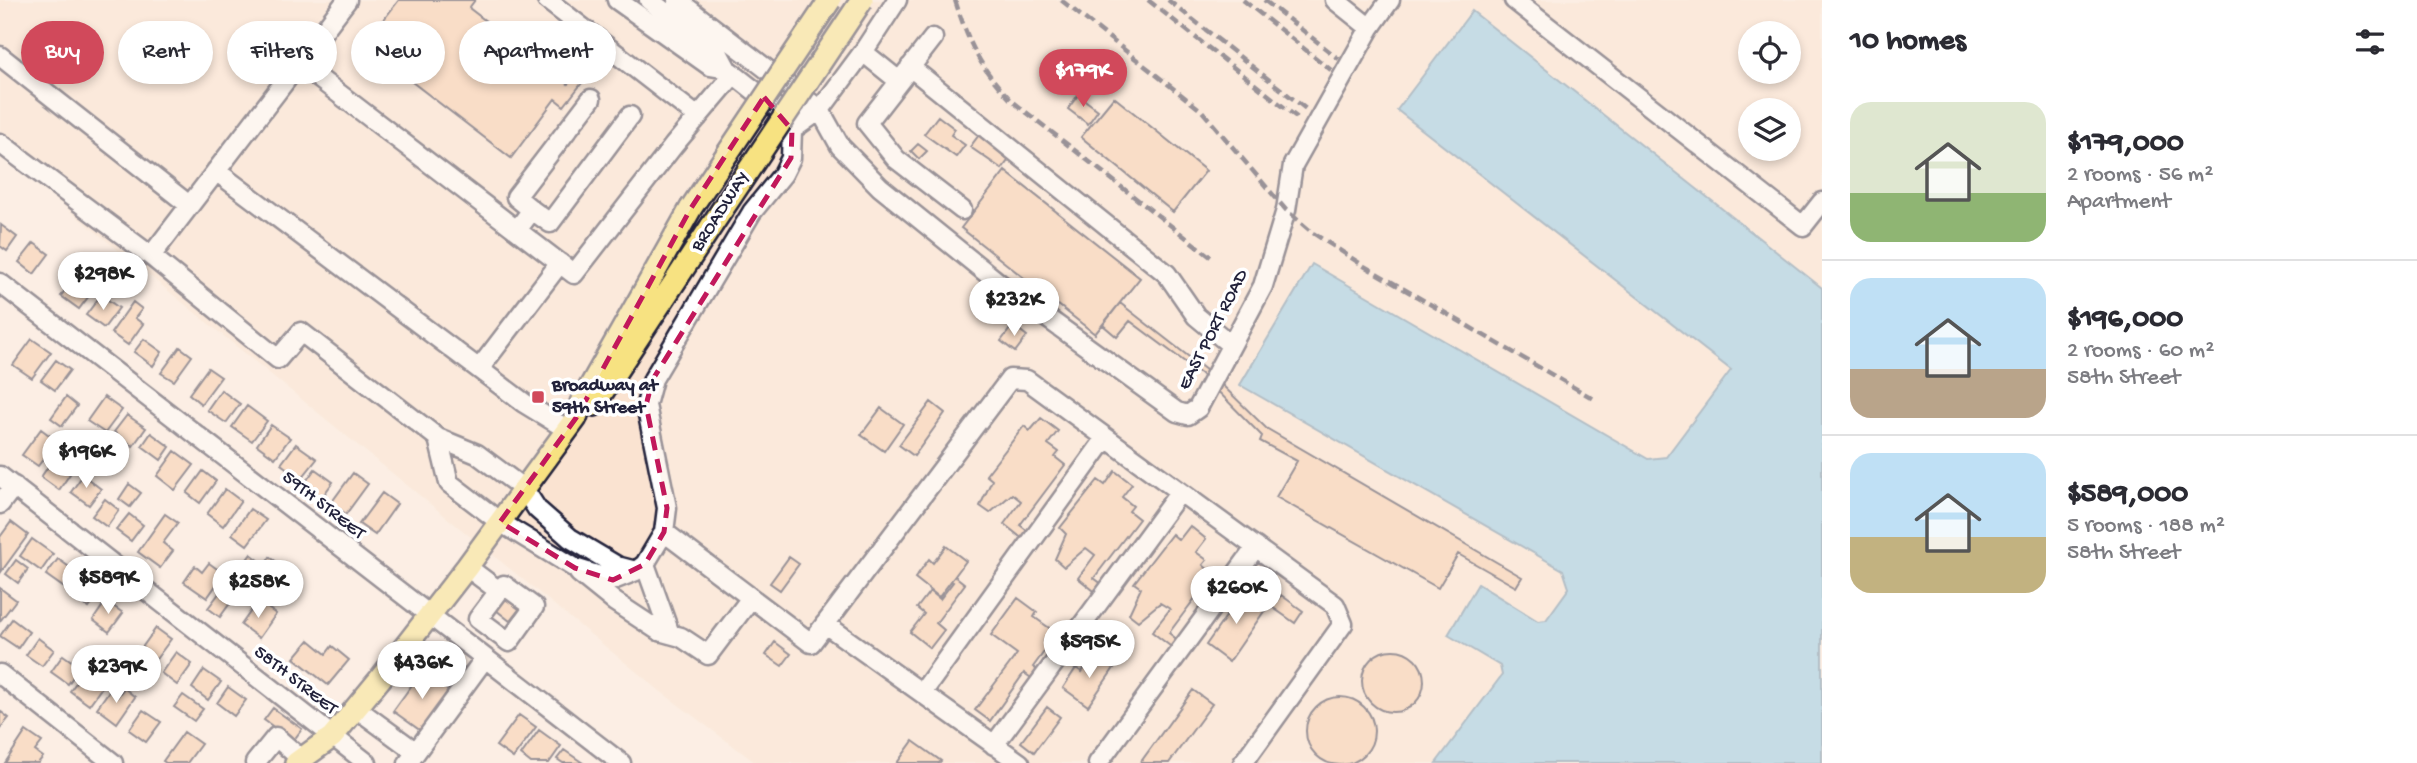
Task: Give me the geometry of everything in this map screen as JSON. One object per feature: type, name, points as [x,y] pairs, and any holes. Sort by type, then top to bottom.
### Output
[{"type":"main road","name":"BROADWAY","points":[[298,761],[332,737],[356,708],[467,567],[572,424],[581,402],[691,208],[830,0]]},
{"type":"main road","name":"BROADWAY","points":[[572,424],[588,414],[862,0]]},
{"type":"main road","name":"BROADWAY","points":[[322,763],[332,737]]},
{"type":"street","points":[[331,21],[347,0]]},
{"type":"street","points":[[547,0],[698,117]]},
{"type":"street","points":[[617,0],[710,66],[730,71]]},
{"type":"street","points":[[575,568],[613,580],[640,568],[664,532],[667,508],[646,405],[653,379],[752,212],[783,174],[791,158],[792,130],[779,110],[730,71],[719,54],[649,0]]},
{"type":"street","points":[[677,0],[820,110]]},
{"type":"street","points":[[792,130],[820,110],[897,0]]},
{"type":"street","points":[[1335,0],[1380,14]]},
{"type":"street","points":[[1514,0],[1803,226],[1822,202]]},
{"type":"street","name":"EAST PORT ROAD","points":[[820,110],[840,146],[880,187],[999,283],[1177,412],[1188,415],[1198,408],[1263,286],[1286,210],[1293,165],[1380,14]]},
{"type":"street","points":[[933,38],[867,123],[897,159],[961,210]]},
{"type":"street","points":[[863,52],[905,74],[1167,274],[1195,316],[1231,345]]},
{"type":"street","points":[[0,56],[189,205]]},
{"type":"street","points":[[326,84],[574,274],[698,117],[730,71]]},
{"type":"street","points":[[150,256],[283,84]]},
{"type":"street","points":[[591,99],[516,197],[550,223],[630,117]]},
{"type":"street","points":[[0,143],[150,256],[278,359],[301,332],[438,438],[477,453],[524,489],[537,509],[570,538],[617,566],[640,568]]},
{"type":"street","points":[[216,171],[524,403],[572,424]]},
{"type":"street","points":[[517,230],[532,210]]},
{"type":"street","points":[[479,369],[560,263]]},
{"type":"street","name":"59TH STREET","points":[[0,283],[621,763]]},
{"type":"street","points":[[664,532],[811,643],[1010,379],[1027,380],[1335,605],[1343,624],[1243,763]]},
{"type":"street","points":[[438,438],[449,484],[500,523],[575,568],[615,602],[659,631],[681,637],[708,655],[751,598]]},
{"type":"street","points":[[922,693],[1105,438]]},
{"type":"street","points":[[0,504],[7,481]]},
{"type":"street","name":"58TH STREET","points":[[7,481],[367,763]]},
{"type":"street","points":[[994,745],[1180,492]]},
{"type":"street","points":[[1098,763],[1256,547]]},
{"type":"street","points":[[467,567],[499,591]]},
{"type":"street","points":[[640,568],[670,634]]},
{"type":"street","points":[[504,585],[534,607],[509,642],[478,619],[499,591],[504,585]]},
{"type":"street","points":[[825,624],[1020,763]]},
{"type":"street","points":[[356,708],[412,758],[499,634]]},
{"type":"street","points":[[0,674],[113,763]]},
{"type":"street","points":[[255,763],[276,737],[298,761]]},
{"type":"highlighted area","points":[[764,97],[792,130],[791,158],[653,379],[646,405],[667,508],[664,532],[645,564],[613,580],[575,568],[500,522],[576,418],[691,208]]},
{"type":"shaded area","points":[[0,0],[1822,0],[1822,288],[1472,11],[1397,110],[1732,369],[1666,457],[1648,459],[1312,264],[1562,570],[1569,588],[1546,620],[1538,621],[1477,585],[1502,675],[1436,763],[756,763],[660,691],[0,154]]},
{"type":"water","points":[[1472,11],[1822,288],[1822,763],[1436,763],[1502,675],[1500,666],[1448,635],[1478,584],[1538,621],[1546,620],[1569,588],[1563,570],[1240,385],[1312,264],[1648,459],[1666,457],[1731,370],[1397,110]]},
{"type":"building","points":[[399,0],[475,0],[469,8],[486,21],[459,21],[459,84],[581,84],[564,106],[555,99],[511,158],[415,84],[445,84],[445,21],[383,21]]},
{"type":"building","points":[[1078,95],[1098,110],[1088,124],[1068,109]]},
{"type":"building","points":[[1114,97],[1206,171],[1173,212],[1081,137]]},
{"type":"building","points":[[938,116],[955,129],[951,135],[965,145],[956,157],[924,134]]},
{"type":"building","points":[[979,135],[1010,158],[1002,169],[970,147]]},
{"type":"building","points":[[918,144],[927,151],[919,159],[911,151]]},
{"type":"building","points":[[1005,171],[1140,278],[1095,334],[961,228]]},
{"type":"building","points":[[1,225],[17,237],[7,251],[0,246]]},
{"type":"building","points":[[34,243],[49,254],[34,274],[19,262]]},
{"type":"building","points":[[73,279],[92,292],[79,309],[61,296]]},
{"type":"building","points":[[101,295],[119,308],[104,328],[86,315]]},
{"type":"building","points":[[133,302],[142,309],[135,318],[143,324],[128,345],[111,333]]},
{"type":"building","points":[[1120,303],[1211,374],[1266,428],[1522,577],[1516,587],[1458,554],[1438,588],[1276,497],[1297,461],[1260,441],[1262,436],[1201,374],[1130,321],[1117,337],[1103,325]]},
{"type":"building","points":[[1013,325],[1027,336],[1015,352],[1001,341]]},
{"type":"building","points":[[32,339],[51,352],[32,378],[13,365]]},
{"type":"building","points":[[144,339],[162,352],[153,366],[134,352]]},
{"type":"building","points":[[180,347],[192,356],[174,381],[161,373]]},
{"type":"building","points":[[56,360],[70,370],[55,390],[41,380]]},
{"type":"building","points":[[208,368],[221,377],[201,404],[189,394]]},
{"type":"building","points":[[221,390],[240,404],[226,423],[207,410]]},
{"type":"building","points":[[66,397],[77,406],[62,426],[51,418]]},
{"type":"building","points":[[104,397],[122,410],[105,433],[87,421]]},
{"type":"building","points":[[931,402],[945,413],[914,456],[899,445]]},
{"type":"building","points":[[247,406],[267,421],[252,441],[232,427]]},
{"type":"building","points":[[881,408],[903,424],[884,451],[861,435]]},
{"type":"building","points":[[127,415],[146,428],[133,446],[114,432]]},
{"type":"building","points":[[1041,418],[1058,431],[1048,444],[1059,452],[1055,457],[1065,465],[1020,525],[1040,541],[1034,548],[1004,524],[1021,501],[1012,494],[990,513],[980,506],[992,480],[986,475],[1024,426],[1030,431]]},
{"type":"building","points":[[271,425],[290,438],[275,458],[257,445]]},
{"type":"building","points":[[41,429],[57,441],[38,466],[22,455]]},
{"type":"building","points":[[151,433],[170,447],[161,460],[142,446]]},
{"type":"building","points":[[296,444],[317,459],[301,479],[281,464]]},
{"type":"building","points":[[175,451],[194,465],[175,490],[157,476]]},
{"type":"building","points":[[52,461],[70,474],[59,490],[41,477]]},
{"type":"building","points":[[315,469],[333,482],[322,497],[304,484]]},
{"type":"building","points":[[203,471],[216,481],[200,503],[187,493]]},
{"type":"building","points":[[1115,471],[1132,484],[1122,497],[1133,506],[1129,511],[1139,519],[1094,578],[1115,594],[1108,602],[1078,578],[1095,555],[1086,548],[1064,567],[1055,559],[1066,534],[1060,528],[1098,480],[1105,485]]},
{"type":"building","points":[[353,473],[368,484],[346,514],[331,503]]},
{"type":"building","points":[[83,475],[101,489],[89,505],[71,492]]},
{"type":"building","points":[[129,484],[141,493],[130,507],[119,499]]},
{"type":"building","points":[[225,489],[241,501],[223,526],[207,514]]},
{"type":"building","points":[[382,493],[397,504],[375,535],[359,524]]},
{"type":"building","points":[[105,499],[119,510],[107,527],[92,516]]},
{"type":"building","points":[[250,509],[266,520],[247,545],[232,534]]},
{"type":"building","points":[[129,514],[143,525],[131,541],[116,530]]},
{"type":"building","points":[[165,514],[178,523],[163,543],[173,551],[160,568],[138,552]]},
{"type":"building","points":[[11,522],[28,535],[1,572],[0,537]]},
{"type":"building","points":[[1190,526],[1206,539],[1196,552],[1207,560],[1203,565],[1213,574],[1169,633],[1189,649],[1183,656],[1152,632],[1170,609],[1160,603],[1138,621],[1129,614],[1141,588],[1134,583],[1172,534],[1179,540]]},
{"type":"building","points":[[32,539],[53,554],[41,571],[20,556]]},
{"type":"building","points":[[946,546],[966,561],[939,597],[915,578],[929,559],[933,563]]},
{"type":"building","points":[[251,554],[265,565],[270,557],[278,563],[265,581],[243,565]]},
{"type":"building","points":[[789,557],[799,564],[780,590],[770,583]]},
{"type":"building","points":[[58,559],[75,571],[63,587],[46,575]]},
{"type":"building","points":[[16,560],[28,569],[18,583],[6,574]]},
{"type":"building","points":[[209,563],[224,574],[207,598],[184,582],[195,566],[202,572]]},
{"type":"building","points":[[955,576],[965,584],[936,623],[944,630],[930,648],[910,632],[924,614],[917,608],[930,591],[940,599]]},
{"type":"building","points":[[84,579],[101,592],[89,608],[72,596]]},
{"type":"building","points":[[229,580],[241,588],[220,617],[208,608]]},
{"type":"building","points":[[0,588],[16,600],[0,621]]},
{"type":"building","points":[[1244,591],[1267,607],[1229,662],[1206,645]]},
{"type":"building","points":[[509,592],[524,603],[510,621],[496,610]]},
{"type":"building","points":[[1281,595],[1303,611],[1295,623],[1272,607]]},
{"type":"building","points":[[1018,598],[1037,612],[1034,617],[1052,630],[1044,641],[1049,645],[1033,667],[1040,672],[1034,680],[1024,673],[990,721],[975,710],[1017,654],[991,635]]},
{"type":"building","points":[[106,601],[123,613],[109,632],[93,620]]},
{"type":"building","points":[[258,601],[276,614],[259,638],[241,625]]},
{"type":"building","points":[[12,619],[29,632],[18,648],[0,636]]},
{"type":"building","points":[[156,628],[171,639],[151,666],[136,656]]},
{"type":"building","points":[[1108,631],[1126,646],[1113,661],[1095,646]]},
{"type":"building","points":[[38,638],[54,650],[42,666],[26,655]]},
{"type":"building","points":[[309,640],[326,654],[332,646],[349,660],[328,685],[294,658]]},
{"type":"building","points":[[775,642],[791,654],[782,666],[766,655]]},
{"type":"building","points":[[1393,650],[1405,652],[1415,659],[1422,669],[1422,693],[1415,703],[1405,710],[1393,712],[1381,710],[1371,703],[1364,693],[1362,681],[1364,669],[1371,659],[1381,652]]},
{"type":"building","points":[[176,652],[192,664],[177,685],[161,673]]},
{"type":"building","points":[[1094,654],[1114,668],[1088,706],[1063,688],[1076,668],[1082,672]]},
{"type":"building","points":[[63,655],[80,667],[68,684],[51,672]]},
{"type":"building","points":[[204,670],[221,682],[208,700],[192,688]]},
{"type":"building","points":[[422,671],[450,692],[421,731],[393,711]]},
{"type":"building","points":[[83,673],[102,687],[89,705],[70,691]]},
{"type":"building","points":[[228,687],[246,700],[234,716],[217,703]]},
{"type":"building","points":[[124,688],[135,697],[117,723],[97,708],[109,691],[117,697]]},
{"type":"building","points":[[1193,690],[1212,704],[1169,763],[1140,763]]},
{"type":"building","points":[[183,695],[203,709],[194,721],[174,707]]},
{"type":"building","points":[[1333,698],[1347,698],[1359,703],[1368,712],[1373,724],[1373,738],[1368,750],[1359,759],[1347,764],[1333,764],[1321,759],[1312,750],[1307,738],[1307,724],[1312,712],[1321,703]]},
{"type":"building","points":[[1047,707],[1060,717],[1034,752],[1021,742]]},
{"type":"building","points":[[273,708],[302,729],[293,741],[264,720]]},
{"type":"building","points":[[143,710],[161,722],[146,742],[129,730]]},
{"type":"building","points":[[0,711],[9,718],[0,729]]},
{"type":"building","points":[[519,715],[536,727],[513,758],[496,746]]},
{"type":"building","points":[[539,730],[561,746],[549,763],[531,763],[521,755]]},
{"type":"building","points":[[26,731],[42,742],[35,751],[43,757],[38,763],[5,763]]},
{"type":"building","points":[[184,732],[201,744],[187,763],[166,763],[163,761]]},
{"type":"building","points":[[913,741],[941,761],[897,763]]},
{"type":"building","points":[[564,750],[583,763],[563,763],[557,759]]},
{"type":"railway","points":[[955,0],[976,54],[1012,101],[1212,258]]},
{"type":"railway","points":[[1061,0],[1202,111],[1286,210],[1313,233],[1364,266],[1594,399]]},
{"type":"railway","points":[[1148,0],[1299,119]]},
{"type":"railway","points":[[1168,0],[1306,109]]},
{"type":"railway","points":[[1243,0],[1331,70]]},
{"type":"railway","points":[[1264,0],[1339,59]]},
{"type":"place","name":"Broadway at 59th Street","points":[[538,397]]}]
